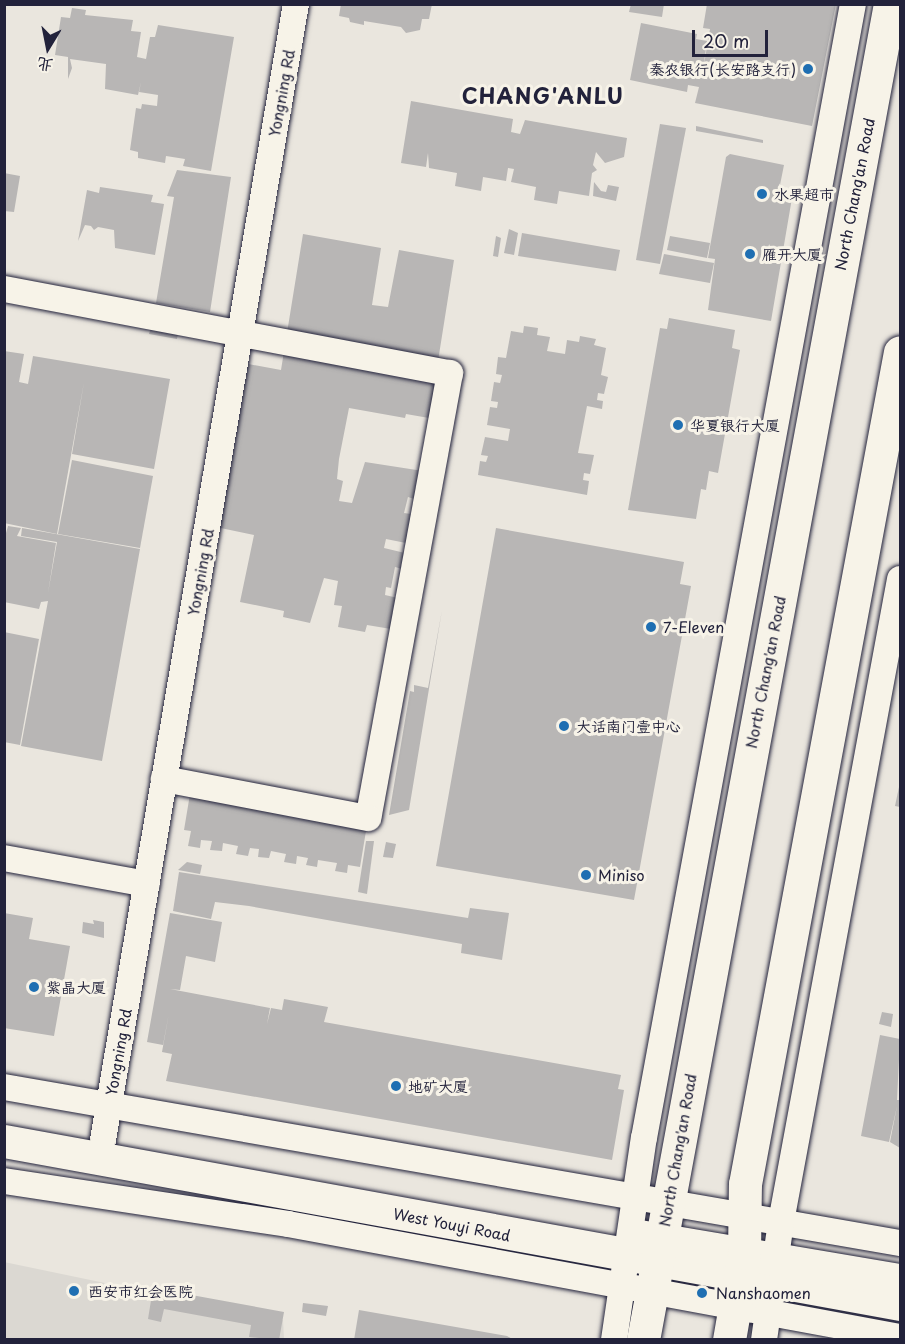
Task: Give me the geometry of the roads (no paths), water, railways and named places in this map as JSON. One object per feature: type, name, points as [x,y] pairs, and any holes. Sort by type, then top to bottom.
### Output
[{"type":"main road","name":"North Chang'an Road","points":[[643,1340],[643,1262],[652,1199],[890,4]]},
{"type":"main road","points":[[729,1340],[740,1279],[747,1172],[900,352]]},
{"type":"main road","name":"West Youyi Road","points":[[4,1122],[103,1140],[643,1262]]},
{"type":"main road","name":"West Youyi Road","points":[[4,1141],[740,1279],[776,1271],[900,1280]]},
{"type":"main road","name":"West Youyi Road","points":[[776,1271],[900,1304]]},
{"type":"street","name":"Yongning Rd","points":[[103,1140],[296,4]]},
{"type":"street","points":[[652,1199],[644,1138],[853,4]]},
{"type":"street","points":[[4,288],[241,331],[450,373],[368,818],[164,779]]},
{"type":"street","points":[[764,1340],[776,1271],[781,1222],[900,579]]},
{"type":"street","points":[[4,858],[147,884]]},
{"type":"street","points":[[4,1087],[900,1242]]},
{"type":"street","points":[[4,1181],[288,1224],[643,1262],[614,1340]]},
{"type":"street","points":[[740,1279],[769,1314],[900,1337]]},
{"type":"place","name":"秦农银行(长安路支行)","points":[[808,69]]},
{"type":"place","name":"水果超市","points":[[762,194]]},
{"type":"place","name":"雁开大厦","points":[[750,254]]},
{"type":"place","name":"华夏银行大厦","points":[[678,425]]},
{"type":"place","name":"7-Eleven","points":[[651,627]]},
{"type":"place","name":"大话南门壹中心","points":[[564,726]]},
{"type":"place","name":"Miniso","points":[[586,875]]},
{"type":"place","name":"紫晶大厦","points":[[34,987]]},
{"type":"place","name":"地矿大厦","points":[[396,1086]]},
{"type":"place","name":"西安市红会医院","points":[[74,1291]]},
{"type":"place","name":"Nanshaomen","points":[[702,1293]]},
{"type":"district","name":"CHANG'ANLU","points":[[543,95]]}]
